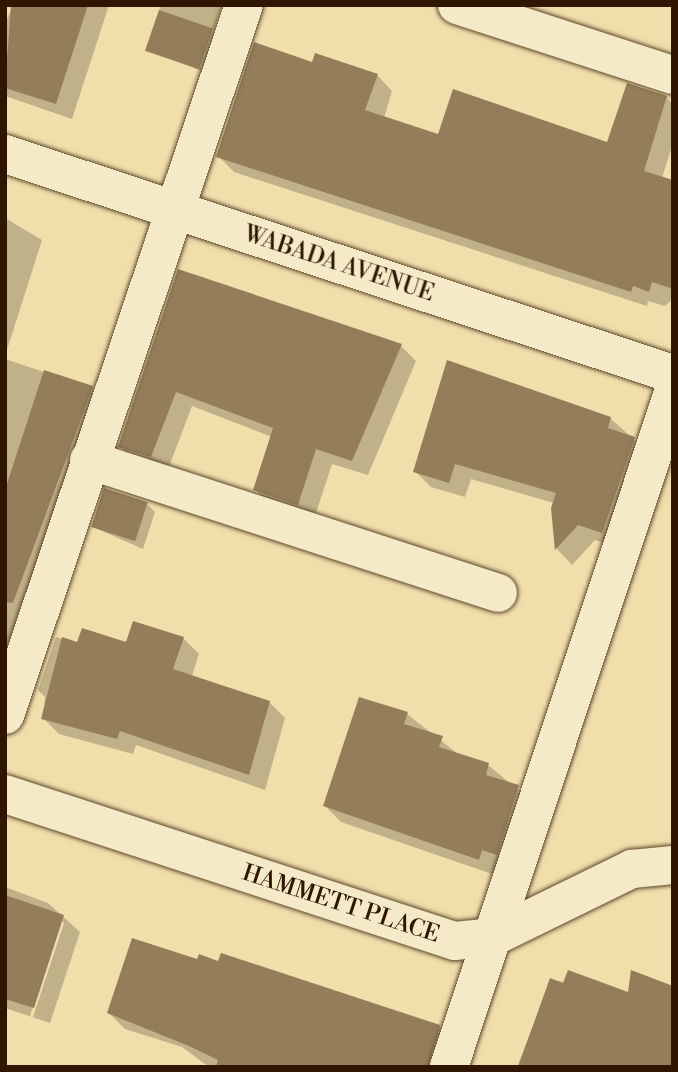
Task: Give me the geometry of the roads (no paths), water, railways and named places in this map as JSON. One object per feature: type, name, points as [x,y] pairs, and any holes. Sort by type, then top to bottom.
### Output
[{"type":"street","points":[[5,715],[244,5]]},
{"type":"street","points":[[457,5],[673,75]]},
{"type":"street","name":"WABADA AVENUE","points":[[5,154],[673,374]]},
{"type":"street","points":[[449,1067],[673,393]]},
{"type":"street","points":[[89,460],[498,593]]},
{"type":"street","name":"HAMMETT PLACE","points":[[5,794],[455,942],[493,937],[632,869],[673,865]]}]
